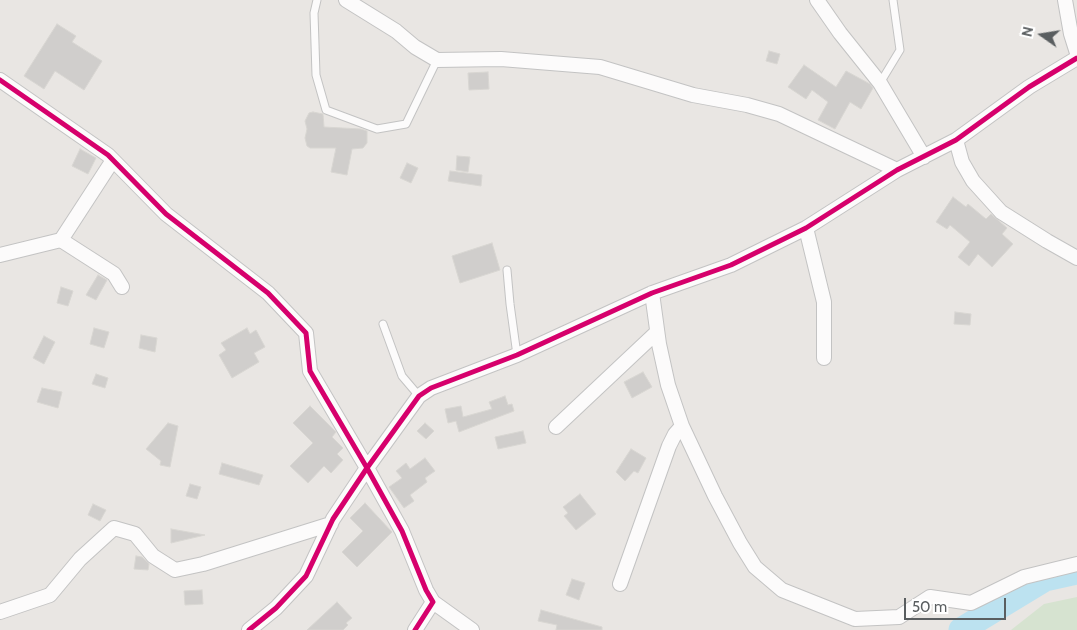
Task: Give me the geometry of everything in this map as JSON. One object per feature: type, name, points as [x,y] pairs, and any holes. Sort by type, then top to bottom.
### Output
[{"type":"street","points":[[346,0],[396,31],[415,47],[437,60],[501,59],[600,67],[693,94],[747,105],[779,114],[898,170]]},
{"type":"street","points":[[817,0],[880,84],[924,157]]},
{"type":"street","points":[[1065,0],[1071,34],[1077,53]]},
{"type":"street","points":[[249,630],[276,608],[306,576],[331,524],[367,468],[419,396],[431,388],[517,355],[652,294],[731,265],[806,228],[898,170],[956,140],[1029,87],[1077,58]]},
{"type":"street","points":[[0,80],[108,155],[166,214],[268,293],[306,333],[310,371],[402,531],[426,590],[433,602],[472,630]]},
{"type":"street","points":[[956,140],[962,162],[973,181],[1001,212],[1077,258]]},
{"type":"street","points":[[0,255],[60,240],[113,160]]},
{"type":"street","points":[[806,228],[824,302],[824,358]]},
{"type":"street","points":[[60,240],[114,274],[122,287]]},
{"type":"street","points":[[652,294],[657,332],[668,385],[682,426],[715,496],[740,543],[755,567],[782,590],[856,619],[898,617],[930,597],[971,604],[1024,577],[1077,564]]},
{"type":"street","points":[[556,427],[657,332]]},
{"type":"street","points":[[620,584],[669,446],[675,434],[682,426]]},
{"type":"street","points":[[0,612],[50,595],[80,559],[114,528],[135,534],[153,556],[176,570],[203,564],[331,524]]},
{"type":"street","points":[[415,630],[433,602]]},
{"type":"lane","points":[[317,0],[314,13],[316,75],[326,110],[377,129],[406,124],[437,60]]},
{"type":"lane","points":[[880,84],[900,50],[893,0]]},
{"type":"lane","points":[[507,270],[517,355]]},
{"type":"lane","points":[[383,324],[402,376],[419,396]]},
{"type":"green space","points":[[1077,597],[1077,630],[1011,630],[1044,604]]},
{"type":"building","points":[[57,24],[76,36],[72,42],[102,61],[84,90],[55,71],[44,89],[24,76]]},
{"type":"building","points":[[769,51],[780,54],[777,64],[766,61]]},
{"type":"building","points":[[804,65],[836,87],[846,71],[870,84],[873,88],[861,109],[850,102],[835,129],[818,120],[828,102],[812,90],[806,99],[788,87]]},
{"type":"building","points":[[488,72],[489,89],[469,90],[468,73]]},
{"type":"building","points":[[309,113],[323,114],[324,127],[367,131],[367,143],[363,148],[352,149],[347,175],[331,172],[336,148],[310,148],[307,146],[305,121]]},
{"type":"building","points":[[80,149],[96,158],[88,174],[72,166]]},
{"type":"building","points":[[457,156],[470,157],[468,172],[456,170]]},
{"type":"building","points":[[407,163],[418,168],[411,183],[400,178]]},
{"type":"building","points":[[450,171],[482,175],[481,186],[448,181]]},
{"type":"building","points":[[953,197],[966,207],[968,204],[986,219],[991,214],[1007,228],[1002,234],[1013,244],[992,267],[978,254],[969,266],[958,257],[970,242],[950,225],[947,229],[936,222]]},
{"type":"building","points":[[492,243],[500,270],[460,283],[452,256]]},
{"type":"building","points":[[98,275],[107,280],[96,300],[86,295]]},
{"type":"building","points":[[61,287],[73,291],[68,306],[57,303]]},
{"type":"building","points":[[955,312],[971,314],[970,325],[954,324]]},
{"type":"building","points":[[94,328],[109,332],[104,348],[90,344]]},
{"type":"building","points":[[247,328],[250,334],[256,330],[265,347],[254,353],[259,362],[232,378],[219,355],[226,350],[221,343]]},
{"type":"building","points":[[141,335],[157,338],[155,352],[139,348]]},
{"type":"building","points":[[44,336],[55,342],[44,364],[33,358]]},
{"type":"building","points":[[643,372],[652,387],[632,398],[624,382]]},
{"type":"building","points":[[96,374],[108,378],[105,388],[92,384]]},
{"type":"building","points":[[42,388],[62,392],[58,408],[37,402]]},
{"type":"building","points":[[505,396],[508,405],[512,404],[514,411],[459,432],[456,421],[448,423],[445,409],[461,406],[463,417],[492,409],[489,402]]},
{"type":"building","points":[[310,406],[336,432],[332,437],[343,448],[337,454],[343,460],[331,473],[324,466],[308,483],[290,466],[313,443],[293,423]]},
{"type":"building","points":[[168,423],[178,426],[170,467],[160,465],[161,461],[146,449]]},
{"type":"building","points":[[425,423],[434,431],[426,439],[417,431]]},
{"type":"building","points":[[523,431],[526,443],[498,449],[495,437]]},
{"type":"building","points":[[631,449],[646,458],[638,473],[634,471],[625,481],[616,472]]},
{"type":"building","points":[[425,458],[435,471],[425,478],[427,482],[410,495],[414,501],[404,508],[389,487],[402,478],[396,471],[406,463],[410,469]]},
{"type":"building","points":[[222,463],[263,475],[259,485],[219,474]]},
{"type":"building","points":[[190,484],[201,487],[197,499],[186,496]]},
{"type":"building","points":[[580,494],[596,514],[576,530],[564,516],[568,513],[563,507]]},
{"type":"building","points":[[365,503],[392,532],[357,567],[342,552],[363,531],[350,518]]},
{"type":"building","points":[[93,504],[106,510],[100,521],[88,515]]},
{"type":"building","points":[[171,529],[205,535],[171,543]]},
{"type":"building","points":[[136,556],[142,557],[149,564],[148,570],[134,569]]},
{"type":"building","points":[[572,579],[585,583],[579,600],[566,595]]},
{"type":"building","points":[[202,590],[203,604],[185,605],[184,591]]},
{"type":"building","points":[[337,602],[352,618],[346,623],[348,625],[343,630],[307,630]]},
{"type":"building","points":[[541,610],[602,627],[602,630],[556,630],[557,625],[538,621]]},
{"type":"waterway","points":[[961,630],[1045,579],[1077,572]]},
{"type":"cycle path","points":[[249,630],[276,608],[306,576],[333,519],[419,396],[431,388],[517,355],[652,293],[731,265],[806,228],[897,170],[956,140],[1029,87],[1077,58]]},
{"type":"cycle path","points":[[0,80],[108,155],[166,214],[268,293],[306,333],[310,371],[402,531],[426,590],[433,602],[415,630]]}]
